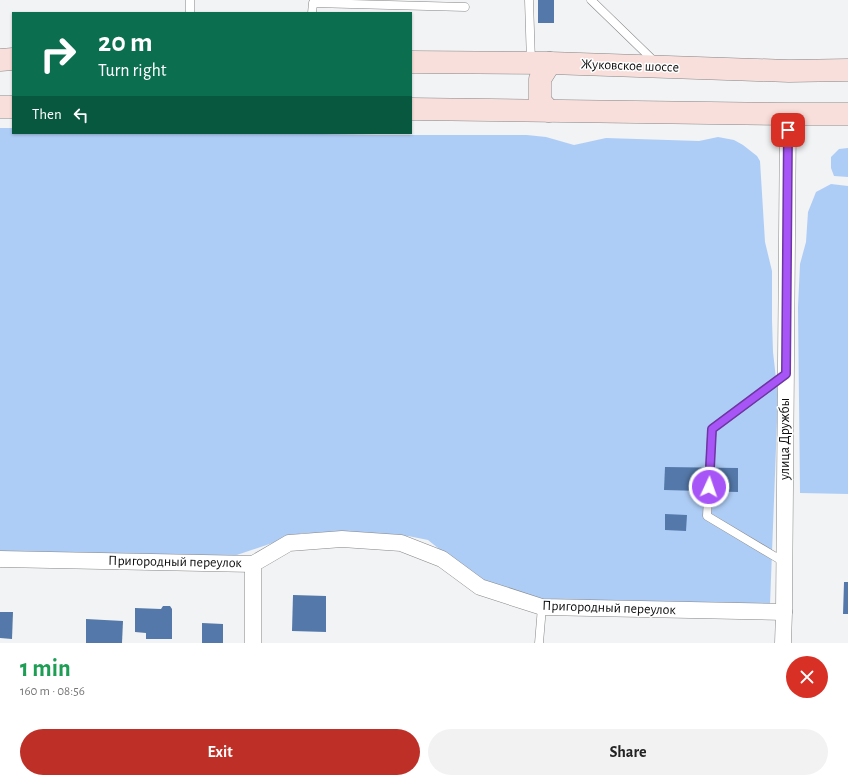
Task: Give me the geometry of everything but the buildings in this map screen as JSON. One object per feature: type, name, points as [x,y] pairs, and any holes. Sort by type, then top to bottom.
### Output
[{"type":"main road","points":[[0,60],[12,60]]},
{"type":"main road","name":"Жуковское шоссе","points":[[412,62],[541,63],[789,71],[848,70]]},
{"type":"main road","points":[[541,63],[540,101],[549,111]]},
{"type":"main road","points":[[0,107],[12,107]]},
{"type":"main road","points":[[412,109],[848,114]]},
{"type":"street","name":"улица Дружбы","points":[[783,643],[788,114]]},
{"type":"street","name":"Пригородный переулок","points":[[0,559],[253,564],[289,543],[342,539],[401,543],[442,559],[480,587],[542,607],[784,612]]},
{"type":"street","points":[[253,564],[253,643]]},
{"type":"lane","points":[[190,0],[190,12]]},
{"type":"lane","points":[[529,0],[541,63]]},
{"type":"lane","points":[[591,0],[659,67]]},
{"type":"lane","points":[[312,12],[313,3],[465,7]]},
{"type":"lane","points":[[784,562],[708,516],[712,429],[786,374]]},
{"type":"lane","points":[[539,643],[542,607]]},
{"type":"shaded area","points":[[0,128],[12,128],[12,134],[527,135],[546,137],[574,145],[606,138],[699,141],[718,137],[734,140],[743,145],[757,156],[760,161],[765,242],[772,271],[773,352],[778,396],[770,605],[542,601],[475,578],[428,540],[408,536],[302,533],[225,559],[0,554]]},
{"type":"shaded area","points":[[848,148],[848,177],[834,176],[831,168],[831,157],[839,149]]},
{"type":"shaded area","points":[[831,184],[848,186],[848,494],[800,493],[798,307],[800,264],[806,242],[808,212],[816,192]]},
{"type":"route","points":[[709,487],[712,429],[786,374],[788,130]]}]
